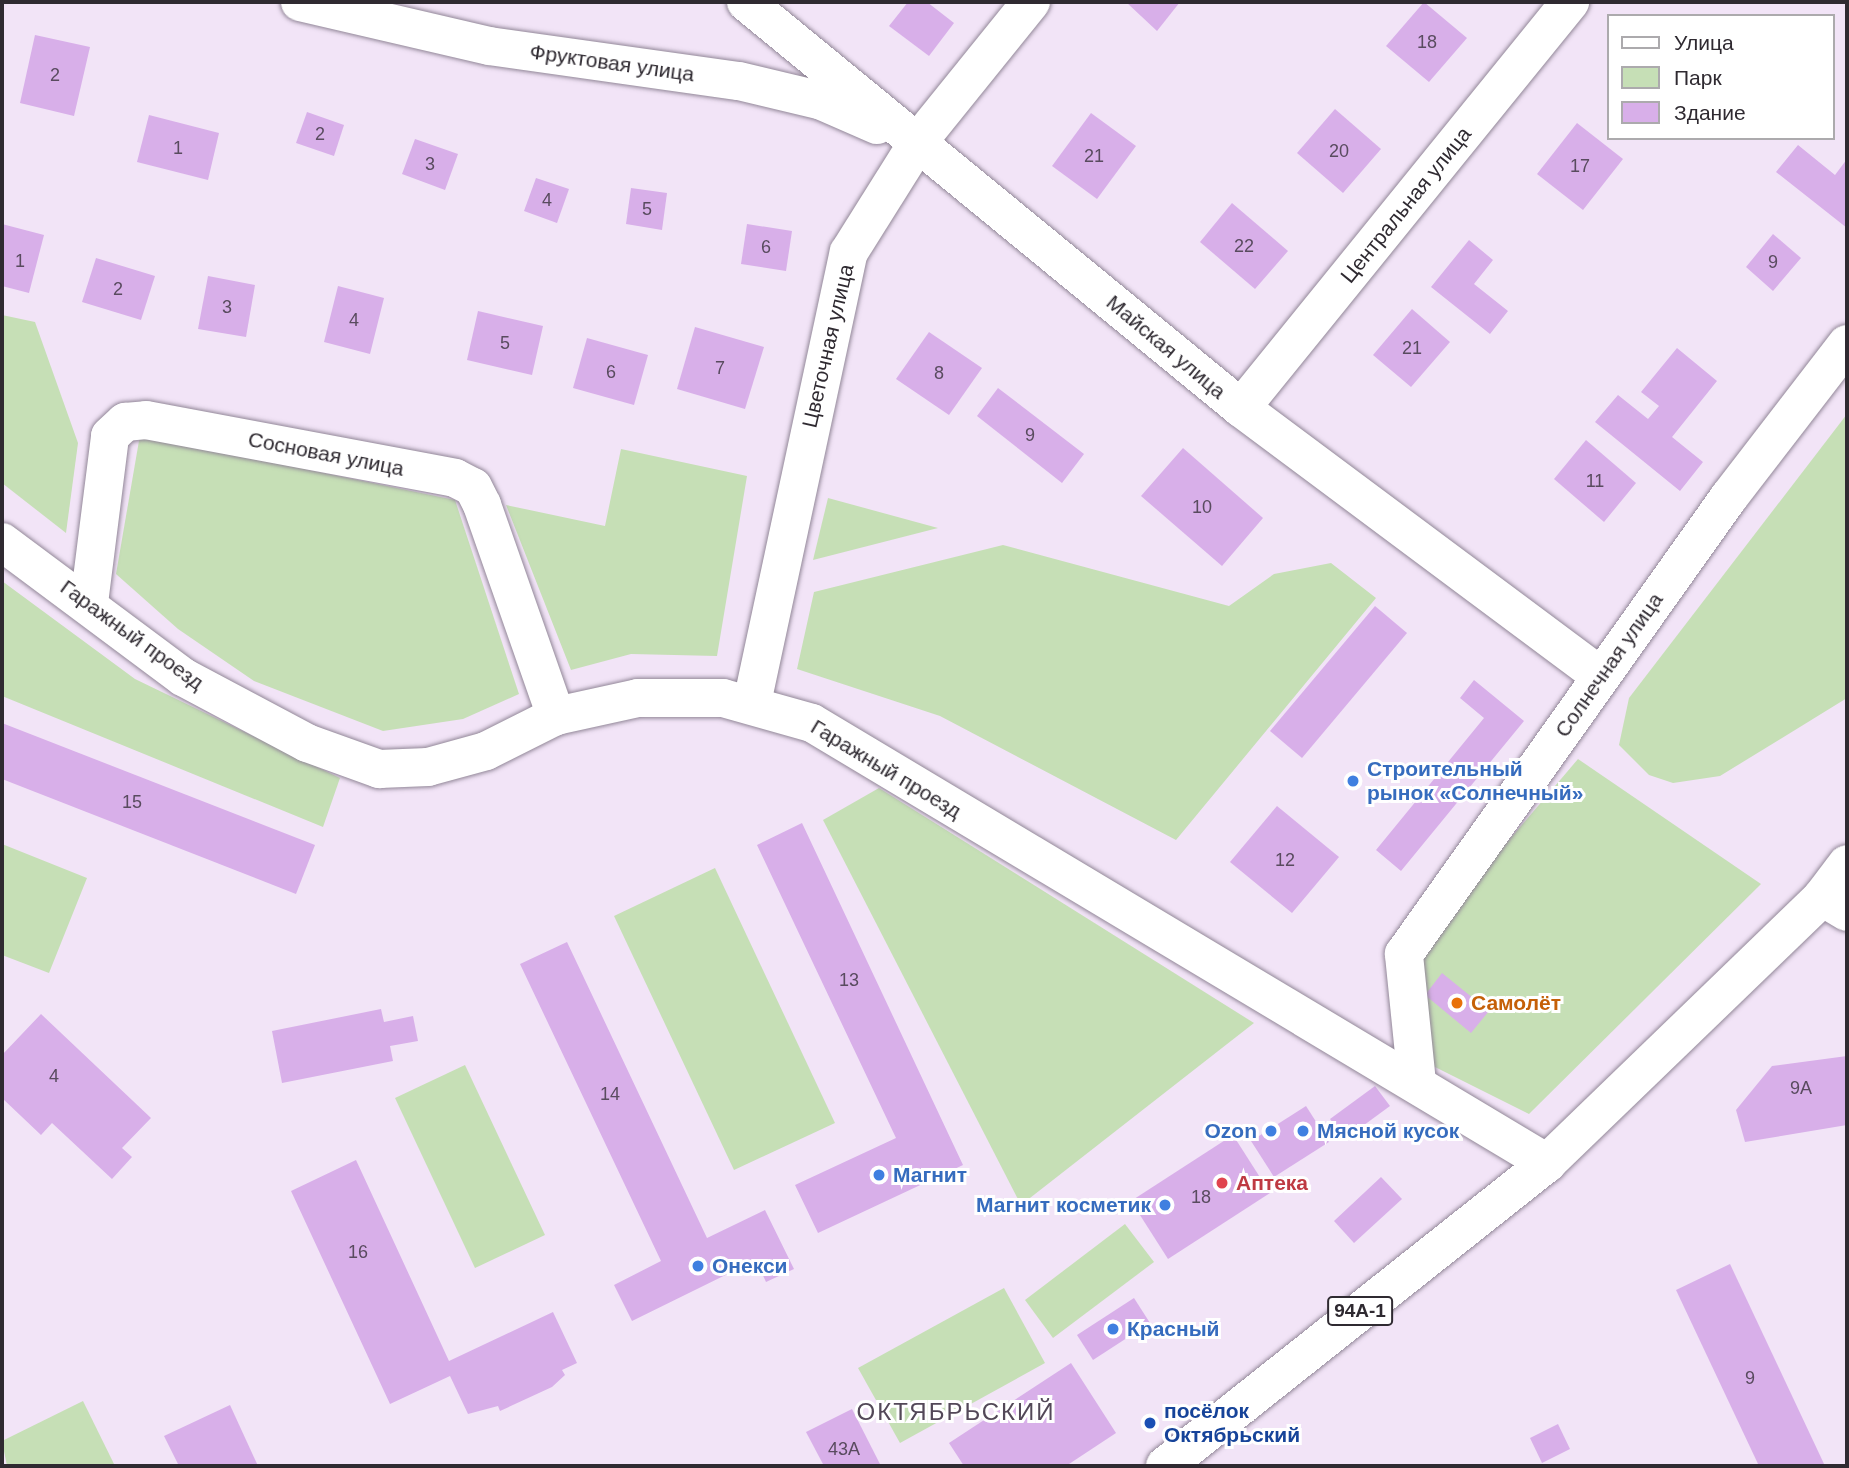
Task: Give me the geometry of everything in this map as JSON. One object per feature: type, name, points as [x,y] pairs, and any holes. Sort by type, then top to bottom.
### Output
[{"type":"street","name":"Фруктовая улица","points":[[300,2],[489,47],[739,81],[822,101],[918,142]]},
{"type":"street","name":"Майская улица","points":[[746,2],[1241,408],[1600,676]]},
{"type":"street","name":"Цветочная улица","points":[[752,703],[849,252],[918,142],[1031,2]]},
{"type":"street","name":"Центральная улица","points":[[1241,408],[1570,2]]},
{"type":"street","name":"Солнечная улица","points":[[1418,1083],[1404,954],[1600,676],[1847,344]]},
{"type":"street","name":"Сосновая улица","points":[[89,603],[110,436],[125,422],[146,420],[455,478],[473,487],[482,505],[556,716]]},
{"type":"street","name":"Гаражный проезд","points":[[2,542],[89,603],[183,677],[307,743],[379,769],[428,767],[486,751],[556,716],[638,698],[752,703],[812,723],[1418,1083],[1546,1163]]},
{"type":"street","name":"94А-1","points":[[1165,1466],[1546,1163],[1835,905],[1847,864]]},
{"type":"green space","points":[[2,315],[35,322],[78,443],[66,533],[2,483]]},
{"type":"green space","points":[[1847,414],[1847,698],[1720,776],[1673,783],[1649,775],[1619,745],[1629,698]]},
{"type":"green space","points":[[140,435],[455,500],[519,694],[463,719],[383,731],[254,681],[178,629],[116,574]]},
{"type":"green space","points":[[621,449],[747,476],[717,656],[631,654],[571,670],[506,505],[605,526]]},
{"type":"green space","points":[[828,498],[938,528],[813,560]]},
{"type":"green space","points":[[1003,545],[1229,606],[1274,574],[1331,563],[1376,598],[1176,840],[940,716],[797,669],[814,592]]},
{"type":"green space","points":[[2,581],[135,679],[340,778],[323,827],[2,696]]},
{"type":"green space","points":[[1578,759],[1761,884],[1529,1114],[1421,1060],[1423,941]]},
{"type":"green space","points":[[879,788],[1254,1023],[1021,1205],[823,820]]},
{"type":"green space","points":[[2,844],[87,878],[49,973],[2,955]]},
{"type":"green space","points":[[715,868],[835,1123],[734,1170],[614,916]]},
{"type":"green space","points":[[465,1065],[545,1235],[475,1268],[395,1098]]},
{"type":"green space","points":[[1125,1224],[1154,1262],[1053,1338],[1025,1300]]},
{"type":"green space","points":[[1004,1288],[1045,1363],[900,1443],[858,1368]]},
{"type":"green space","points":[[83,1401],[115,1466],[7,1466],[2,1441]]},
{"type":"building","points":[[908,2],[927,2],[954,23],[929,56],[889,26]]},
{"type":"building","points":[[1126,2],[1180,2],[1157,31]]},
{"type":"building","points":[[1424,2],[1467,38],[1429,82],[1386,46]]},
{"type":"building","points":[[35,35],[90,47],[74,116],[20,103]]},
{"type":"building","points":[[1335,109],[1381,149],[1343,193],[1297,153]]},
{"type":"building","points":[[307,112],[344,125],[334,156],[296,143]]},
{"type":"building","points":[[1091,113],[1136,146],[1097,199],[1052,166]]},
{"type":"building","points":[[149,115],[219,133],[208,180],[137,162]]},
{"type":"building","points":[[1577,123],[1623,159],[1583,210],[1537,174]]},
{"type":"building","points":[[415,139],[458,154],[445,190],[402,174]]},
{"type":"building","points":[[1798,145],[1835,175],[1847,159],[1847,228],[1776,172]]},
{"type":"building","points":[[536,178],[569,189],[557,223],[524,211]]},
{"type":"building","points":[[631,188],[667,193],[662,230],[626,224]]},
{"type":"building","points":[[1232,203],[1288,251],[1255,289],[1200,242]]},
{"type":"building","points":[[2,224],[44,235],[29,293],[2,286]]},
{"type":"building","points":[[747,224],[792,231],[786,271],[741,264]]},
{"type":"building","points":[[1773,234],[1801,258],[1773,291],[1746,267]]},
{"type":"building","points":[[1469,240],[1493,260],[1474,284],[1508,311],[1490,334],[1431,287]]},
{"type":"building","points":[[96,258],[155,276],[141,320],[82,302]]},
{"type":"building","points":[[208,276],[255,285],[246,337],[198,329]]},
{"type":"building","points":[[338,286],[384,298],[370,354],[324,342]]},
{"type":"building","points":[[1412,309],[1450,342],[1411,387],[1373,355]]},
{"type":"building","points":[[478,311],[543,326],[532,375],[467,360]]},
{"type":"building","points":[[695,327],[764,347],[745,409],[677,389]]},
{"type":"building","points":[[929,332],[982,368],[949,415],[896,379]]},
{"type":"building","points":[[587,338],[648,355],[634,405],[573,388]]},
{"type":"building","points":[[1677,348],[1717,381],[1672,437],[1703,462],[1680,491],[1595,422],[1618,395],[1648,419],[1659,406],[1641,392]]},
{"type":"building","points":[[998,388],[1084,454],[1062,483],[977,416]]},
{"type":"building","points":[[1586,440],[1636,483],[1604,522],[1554,479]]},
{"type":"building","points":[[1183,448],[1263,518],[1222,566],[1141,496]]},
{"type":"building","points":[[1375,606],[1407,633],[1302,758],[1270,731]]},
{"type":"building","points":[[1474,680],[1524,721],[1401,871],[1376,850],[1484,718],[1460,698]]},
{"type":"building","points":[[2,723],[315,845],[296,894],[2,779]]},
{"type":"building","points":[[1277,806],[1339,857],[1292,913],[1230,862]]},
{"type":"building","points":[[802,823],[963,1165],[818,1233],[795,1185],[896,1138],[757,845]]},
{"type":"building","points":[[567,942],[707,1238],[765,1210],[794,1269],[766,1282],[756,1260],[632,1321],[614,1285],[661,1261],[520,964]]},
{"type":"building","name":"Самолёт","points":[[1442,973],[1489,1011],[1471,1033],[1425,995]]},
{"type":"building","points":[[381,1009],[384,1022],[413,1016],[418,1041],[390,1046],[393,1061],[282,1083],[272,1031]]},
{"type":"building","points":[[41,1014],[151,1118],[122,1148],[132,1157],[112,1179],[52,1123],[41,1135],[2,1098],[2,1055]]},
{"type":"building","points":[[1847,1056],[1847,1125],[1745,1142],[1736,1110],[1772,1066]]},
{"type":"building","points":[[1375,1086],[1390,1106],[1345,1139],[1330,1119]]},
{"type":"building","points":[[1306,1106],[1329,1142],[1274,1177],[1251,1141]]},
{"type":"building","points":[[1233,1135],[1270,1193],[1168,1259],[1131,1201]]},
{"type":"building","points":[[356,1160],[449,1361],[553,1312],[577,1363],[562,1370],[565,1375],[552,1387],[500,1411],[498,1406],[468,1414],[450,1376],[390,1404],[291,1191]]},
{"type":"building","points":[[1381,1177],[1402,1199],[1354,1243],[1334,1221]]},
{"type":"building","points":[[1730,1264],[1825,1466],[1759,1466],[1676,1290]]},
{"type":"building","name":"Красный","points":[[1134,1298],[1150,1323],[1093,1360],[1077,1335]]},
{"type":"building","points":[[1071,1363],[1116,1433],[1066,1466],[964,1466],[949,1443]]},
{"type":"building","points":[[230,1405],[258,1466],[179,1466],[164,1436]]},
{"type":"building","points":[[852,1409],[881,1466],[824,1466],[806,1432]]},
{"type":"building","points":[[1558,1424],[1570,1449],[1542,1463],[1530,1438]]},
{"type":"place","name":"Строительный рынок «Солнечный»","points":[[1353,781]]},
{"type":"place","name":"Самолёт","points":[[1457,1003]]},
{"type":"place","name":"Ozon","points":[[1271,1131]]},
{"type":"place","name":"Мясной кусок","points":[[1303,1131]]},
{"type":"place","name":"Магнит","points":[[879,1175]]},
{"type":"place","name":"Аптека","points":[[1222,1183]]},
{"type":"place","name":"Магнит косметик","points":[[1165,1205]]},
{"type":"place","name":"Онекси","points":[[698,1266]]},
{"type":"place","name":"Красный","points":[[1113,1329]]},
{"type":"place","name":"посёлок Октябрьский","points":[[1150,1423]]},
{"type":"district","name":"ОКТЯБРЬСКИЙ","points":[[956,1412]]}]
